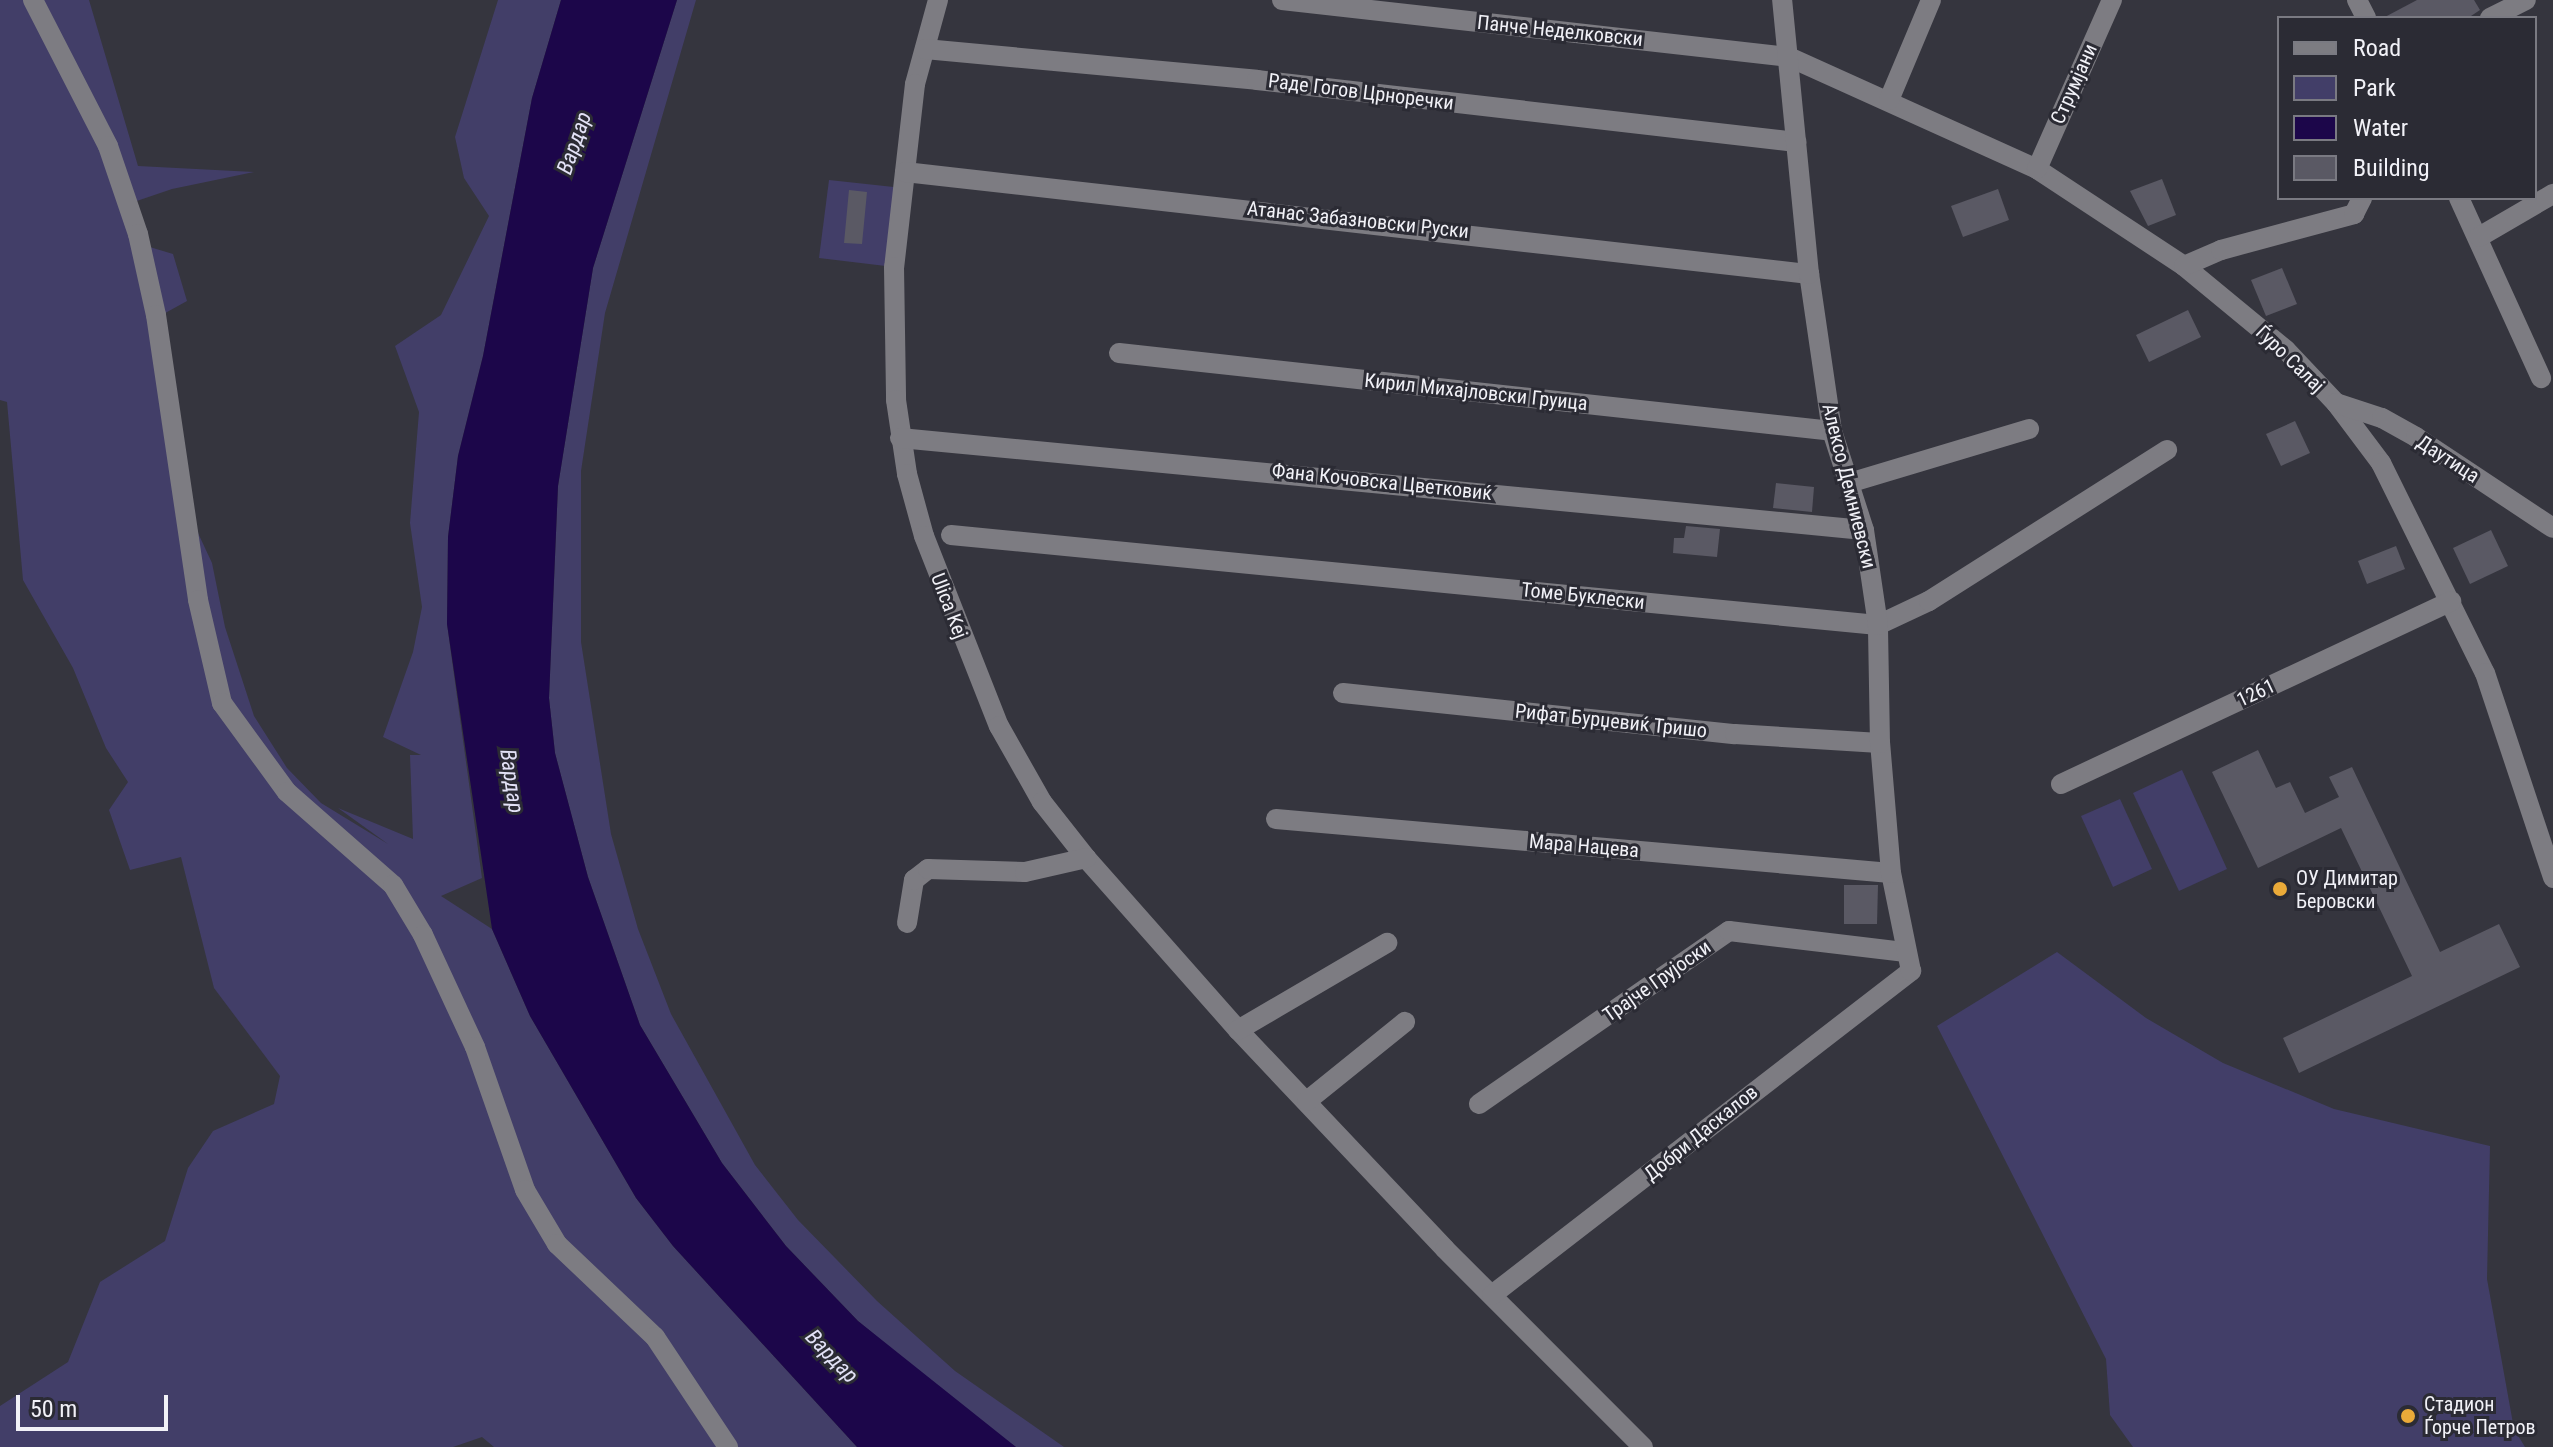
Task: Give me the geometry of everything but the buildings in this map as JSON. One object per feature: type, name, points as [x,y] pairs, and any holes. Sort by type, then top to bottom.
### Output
[{"type":"street","points":[[33,0],[108,146],[138,234],[156,315],[198,600],[222,703],[287,792],[393,885],[423,935],[475,1047],[525,1190],[557,1244],[655,1337],[728,1447]]},
{"type":"street","name":"Ulica Kej","points":[[938,0],[925,49],[905,172],[894,267],[900,438],[942,590],[999,726],[1042,802],[1086,858],[1238,1030],[1492,1295],[1643,1447]]},
{"type":"street","name":"Панче Неделковски","points":[[1282,0],[1789,57]]},
{"type":"street","name":"Алексо Демниевски","points":[[1782,0],[1809,274],[1832,431],[1864,530],[1878,625],[1880,743],[1891,873],[1908,961]]},
{"type":"street","points":[[1889,100],[1931,0]]},
{"type":"street","name":"Струмјани","points":[[2037,169],[2112,0]]},
{"type":"street","points":[[2494,16],[2526,0]]},
{"type":"street","name":"Раде Гогов Црноречки","points":[[925,49],[1257,80],[1796,142]]},
{"type":"street","name":"Ѓуро Салај","points":[[1789,57],[2037,169],[2184,266],[2286,350],[2336,403],[2381,463],[2451,601],[2509,735],[2553,878]]},
{"type":"street","name":"Атанас Забазновски Руски","points":[[905,172],[1809,274]]},
{"type":"street","points":[[2479,237],[2553,194]]},
{"type":"street","points":[[2184,266],[2221,250],[2354,214],[2361,200]]},
{"type":"street","points":[[2460,200],[2541,378]]},
{"type":"street","name":"Кирил Михајловски Груица","points":[[1119,353],[1832,431]]},
{"type":"street","name":"Даутица","points":[[2336,403],[2382,418],[2416,437],[2553,528]]},
{"type":"street","points":[[1849,483],[2029,429]]},
{"type":"street","name":"Фана Кочовска Цветковиќ","points":[[900,438],[1864,530]]},
{"type":"street","points":[[1878,625],[1929,601],[2167,450]]},
{"type":"street","name":"Томе Буклески","points":[[951,535],[1878,625]]},
{"type":"street","name":"1261","points":[[2061,784],[2451,601]]},
{"type":"street","name":"Рифат Бурџевиќ Тришо","points":[[1343,693],[1735,734],[1880,743]]},
{"type":"street","name":"Мара Нацева","points":[[1276,819],[1891,873]]},
{"type":"street","points":[[907,923],[914,880],[928,869],[1025,872],[1086,858]]},
{"type":"street","name":"Трајче Грујоски","points":[[1479,1104],[1729,931],[1908,961]]},
{"type":"street","points":[[1238,1030],[1387,943]]},
{"type":"street","name":"Добри Даскалов","points":[[1492,1295],[1908,961]]},
{"type":"street","points":[[1307,1101],[1405,1022]]},
{"type":"green space","points":[[0,0],[89,0],[138,166],[254,172],[172,189],[119,207],[133,242],[173,254],[187,301],[149,322],[171,475],[212,563],[225,627],[254,716],[287,768],[321,803],[388,844],[338,808],[413,839],[410,755],[421,755],[383,737],[413,652],[422,607],[410,523],[419,412],[395,346],[441,315],[489,216],[464,178],[455,137],[498,0],[561,0],[532,98],[483,356],[458,456],[448,537],[447,624],[482,878],[441,896],[492,929],[530,1016],[636,1198],[673,1246],[857,1447],[494,1447],[482,1437],[453,1447],[0,1447],[0,1406],[68,1362],[100,1282],[165,1241],[188,1168],[213,1131],[274,1104],[280,1076],[214,988],[181,857],[130,870],[109,810],[128,782],[106,748],[73,668],[23,580],[7,402],[0,400]]},
{"type":"green space","points":[[677,0],[696,0],[605,313],[581,471],[581,642],[611,834],[638,929],[671,1014],[755,1165],[798,1220],[877,1301],[955,1371],[1064,1447],[1016,1447],[991,1431],[858,1321],[786,1246],[722,1163],[640,1025],[588,877],[555,753],[549,698],[558,486],[593,268]]},
{"type":"green space","points":[[829,180],[903,188],[894,267],[819,258]]},
{"type":"green space","points":[[2182,770],[2227,869],[2179,891],[2133,793]]},
{"type":"green space","points":[[2120,799],[2152,869],[2113,887],[2081,816]]},
{"type":"green space","points":[[2057,952],[2146,1018],[2223,1063],[2334,1109],[2490,1146],[2487,1279],[2514,1429],[2525,1447],[2133,1447],[2110,1415],[2106,1359],[1937,1026]]},
{"type":"water","name":"Вардар","points":[[561,0],[677,0],[593,268],[558,486],[549,698],[555,753],[588,877],[640,1025],[722,1163],[786,1246],[858,1321],[1016,1447],[857,1447],[673,1246],[636,1198],[530,1016],[492,929],[447,624],[448,537],[458,456],[483,356],[532,98]]},
{"type":"place","name":"ОУ Димитар Беровски","points":[[2280,889]]},
{"type":"place","name":"Стадион Ѓорче Петров","points":[[2408,1416]]}]
